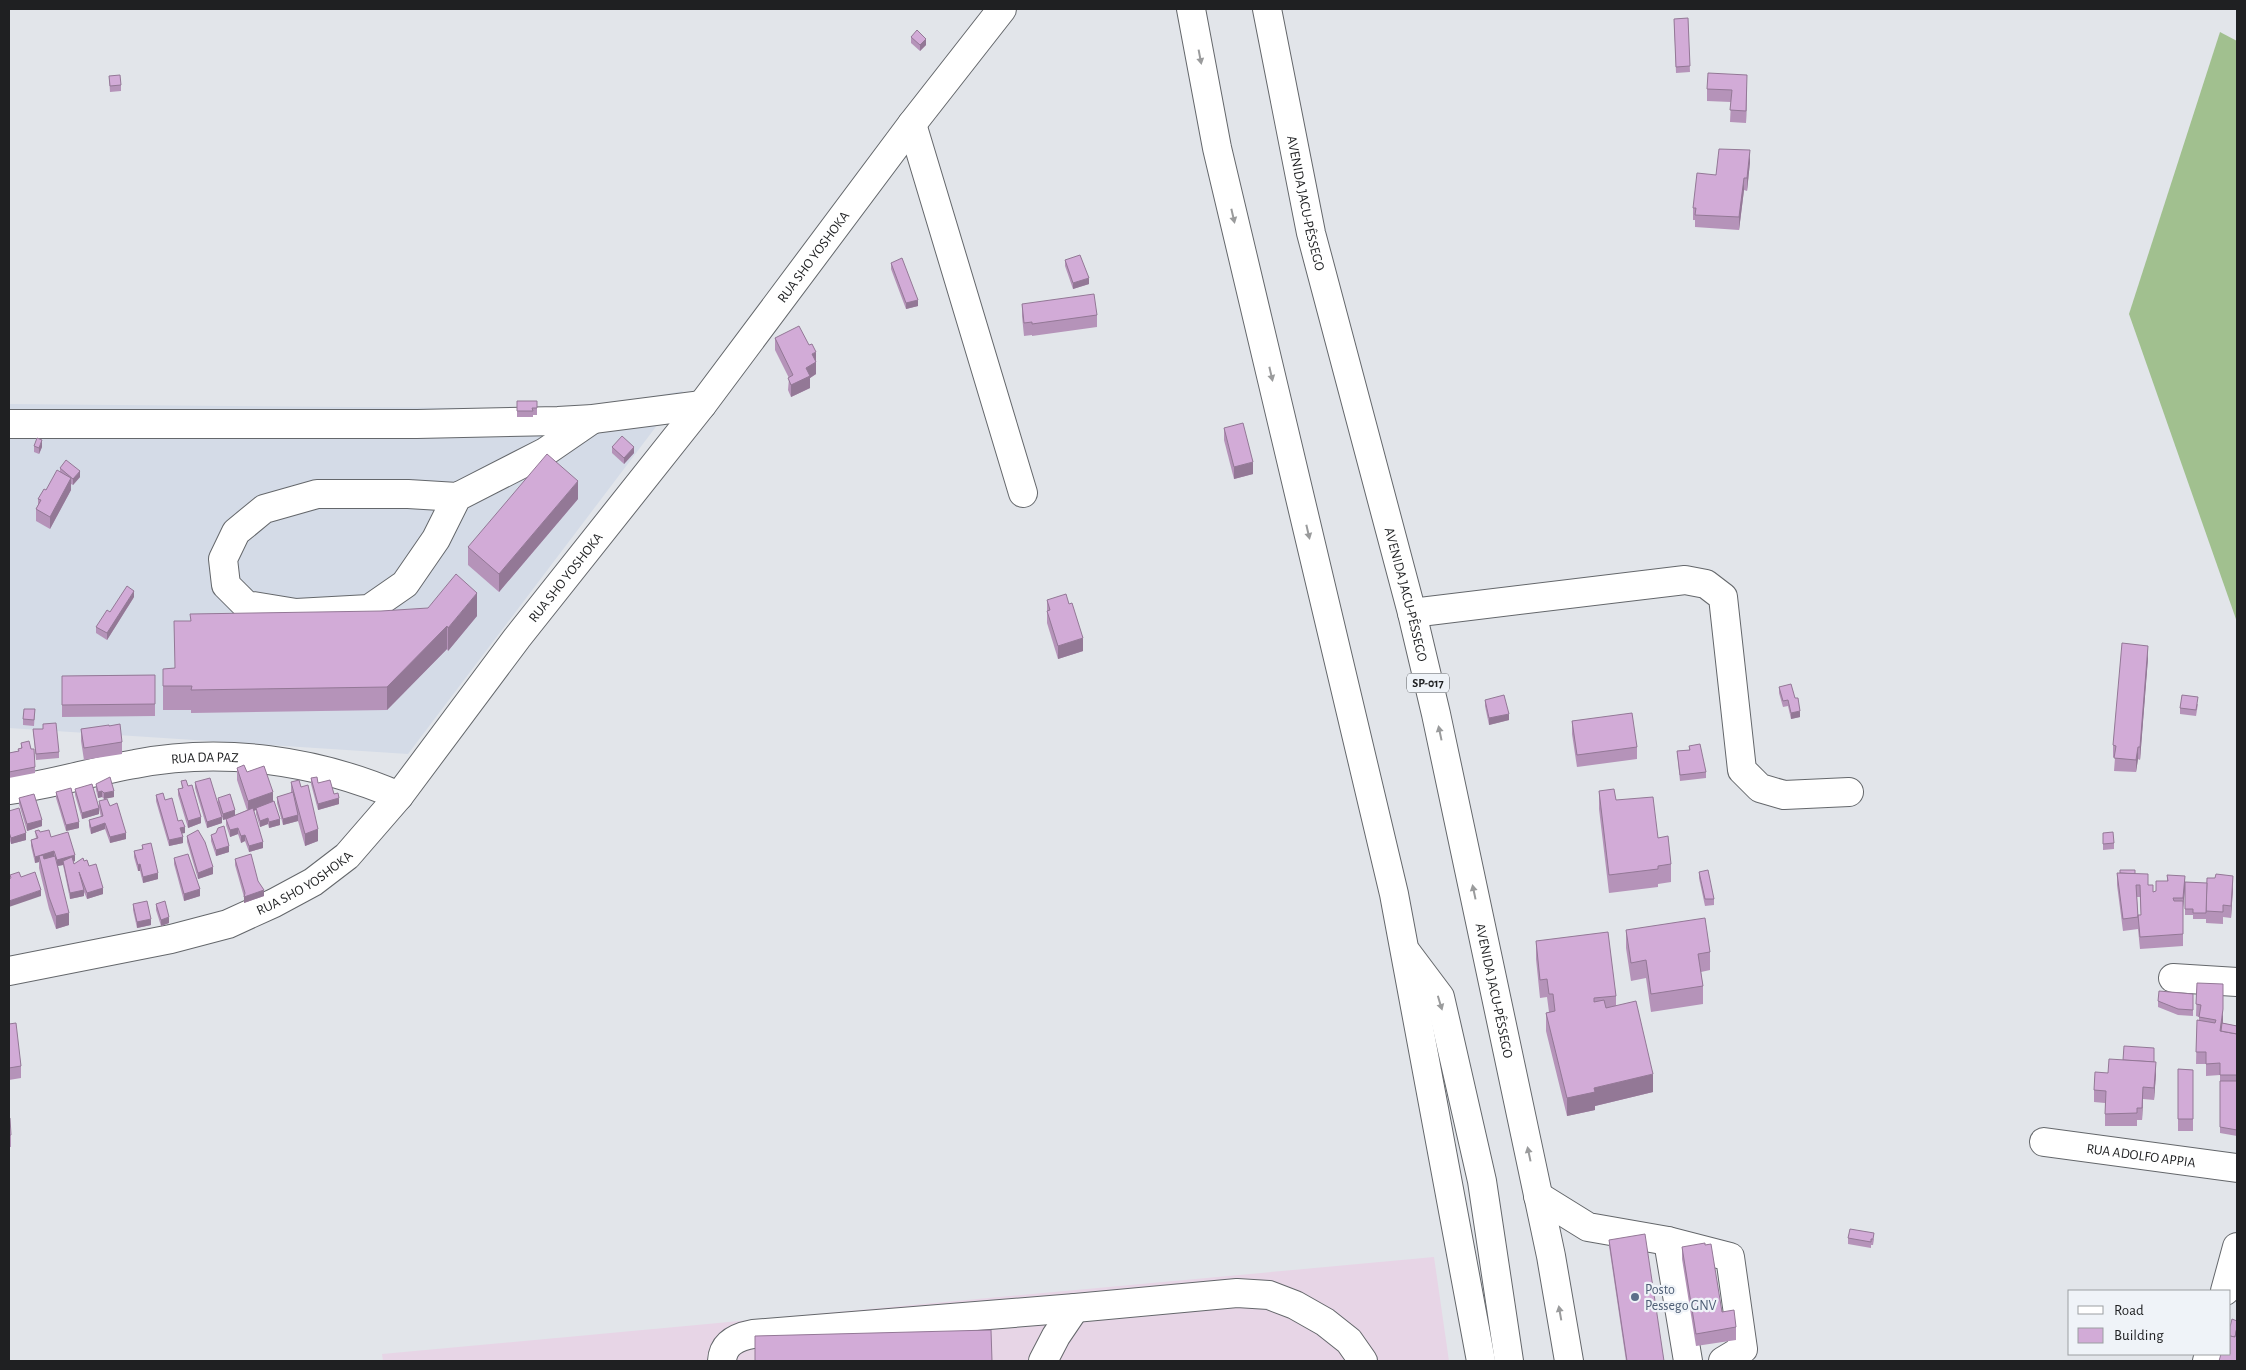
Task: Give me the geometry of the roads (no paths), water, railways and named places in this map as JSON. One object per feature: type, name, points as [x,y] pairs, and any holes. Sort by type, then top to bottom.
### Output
[{"type":"main road","name":"RUA SHO YOSHOKA","points":[[9,971],[170,939],[228,924],[274,903],[313,882],[347,856],[398,796],[518,638],[702,405],[912,124],[1002,9]]},
{"type":"main road","points":[[1191,9],[1217,148],[1394,894],[1482,1361]]},
{"type":"main road","name":"AVENIDA JACU-PÊSSEGO","points":[[1267,9],[1311,233],[1412,613],[1462,832],[1551,1256],[1569,1361]]},
{"type":"main road","points":[[912,124],[1023,493]]},
{"type":"main road","points":[[9,424],[417,424],[593,419],[702,405]]},
{"type":"main road","points":[[457,497],[436,539],[405,584],[369,609],[296,613],[246,605],[226,585],[223,558],[236,532],[264,509],[317,494],[408,494],[457,497],[545,452],[593,419]]},
{"type":"main road","points":[[1412,613],[1685,580],[1706,584],[1722,597],[1742,770],[1760,788],[1784,795],[1849,792]]},
{"type":"main road","name":"RUA DA PAZ","points":[[9,790],[136,764],[192,756],[218,756],[291,764],[331,772],[364,781],[398,796]]},
{"type":"main road","points":[[1404,948],[1440,997],[1482,1181],[1509,1361]]},
{"type":"main road","points":[[2173,978],[2237,982]]},
{"type":"main road","points":[[1462,1092],[1486,1138],[1526,1361]]},
{"type":"main road","name":"RUA ADOLFO APPIA","points":[[2044,1142],[2237,1168]]},
{"type":"main road","points":[[1538,1196],[1588,1228],[1668,1241],[1730,1257],[1743,1349],[1723,1361]]},
{"type":"main road","points":[[1627,1234],[1631,1263]]},
{"type":"main road","points":[[1668,1241],[1688,1361]]},
{"type":"main road","points":[[2225,1290],[2237,1247]]},
{"type":"main road","points":[[722,1361],[726,1347],[733,1340],[753,1334],[1075,1308],[1237,1292],[1269,1295],[1295,1305],[1325,1322],[1348,1341],[1363,1361]]},
{"type":"main road","points":[[1043,1361],[1056,1336],[1075,1308]]},
{"type":"place","name":"Posto Pessego GNV","points":[[1635,1297]]}]
